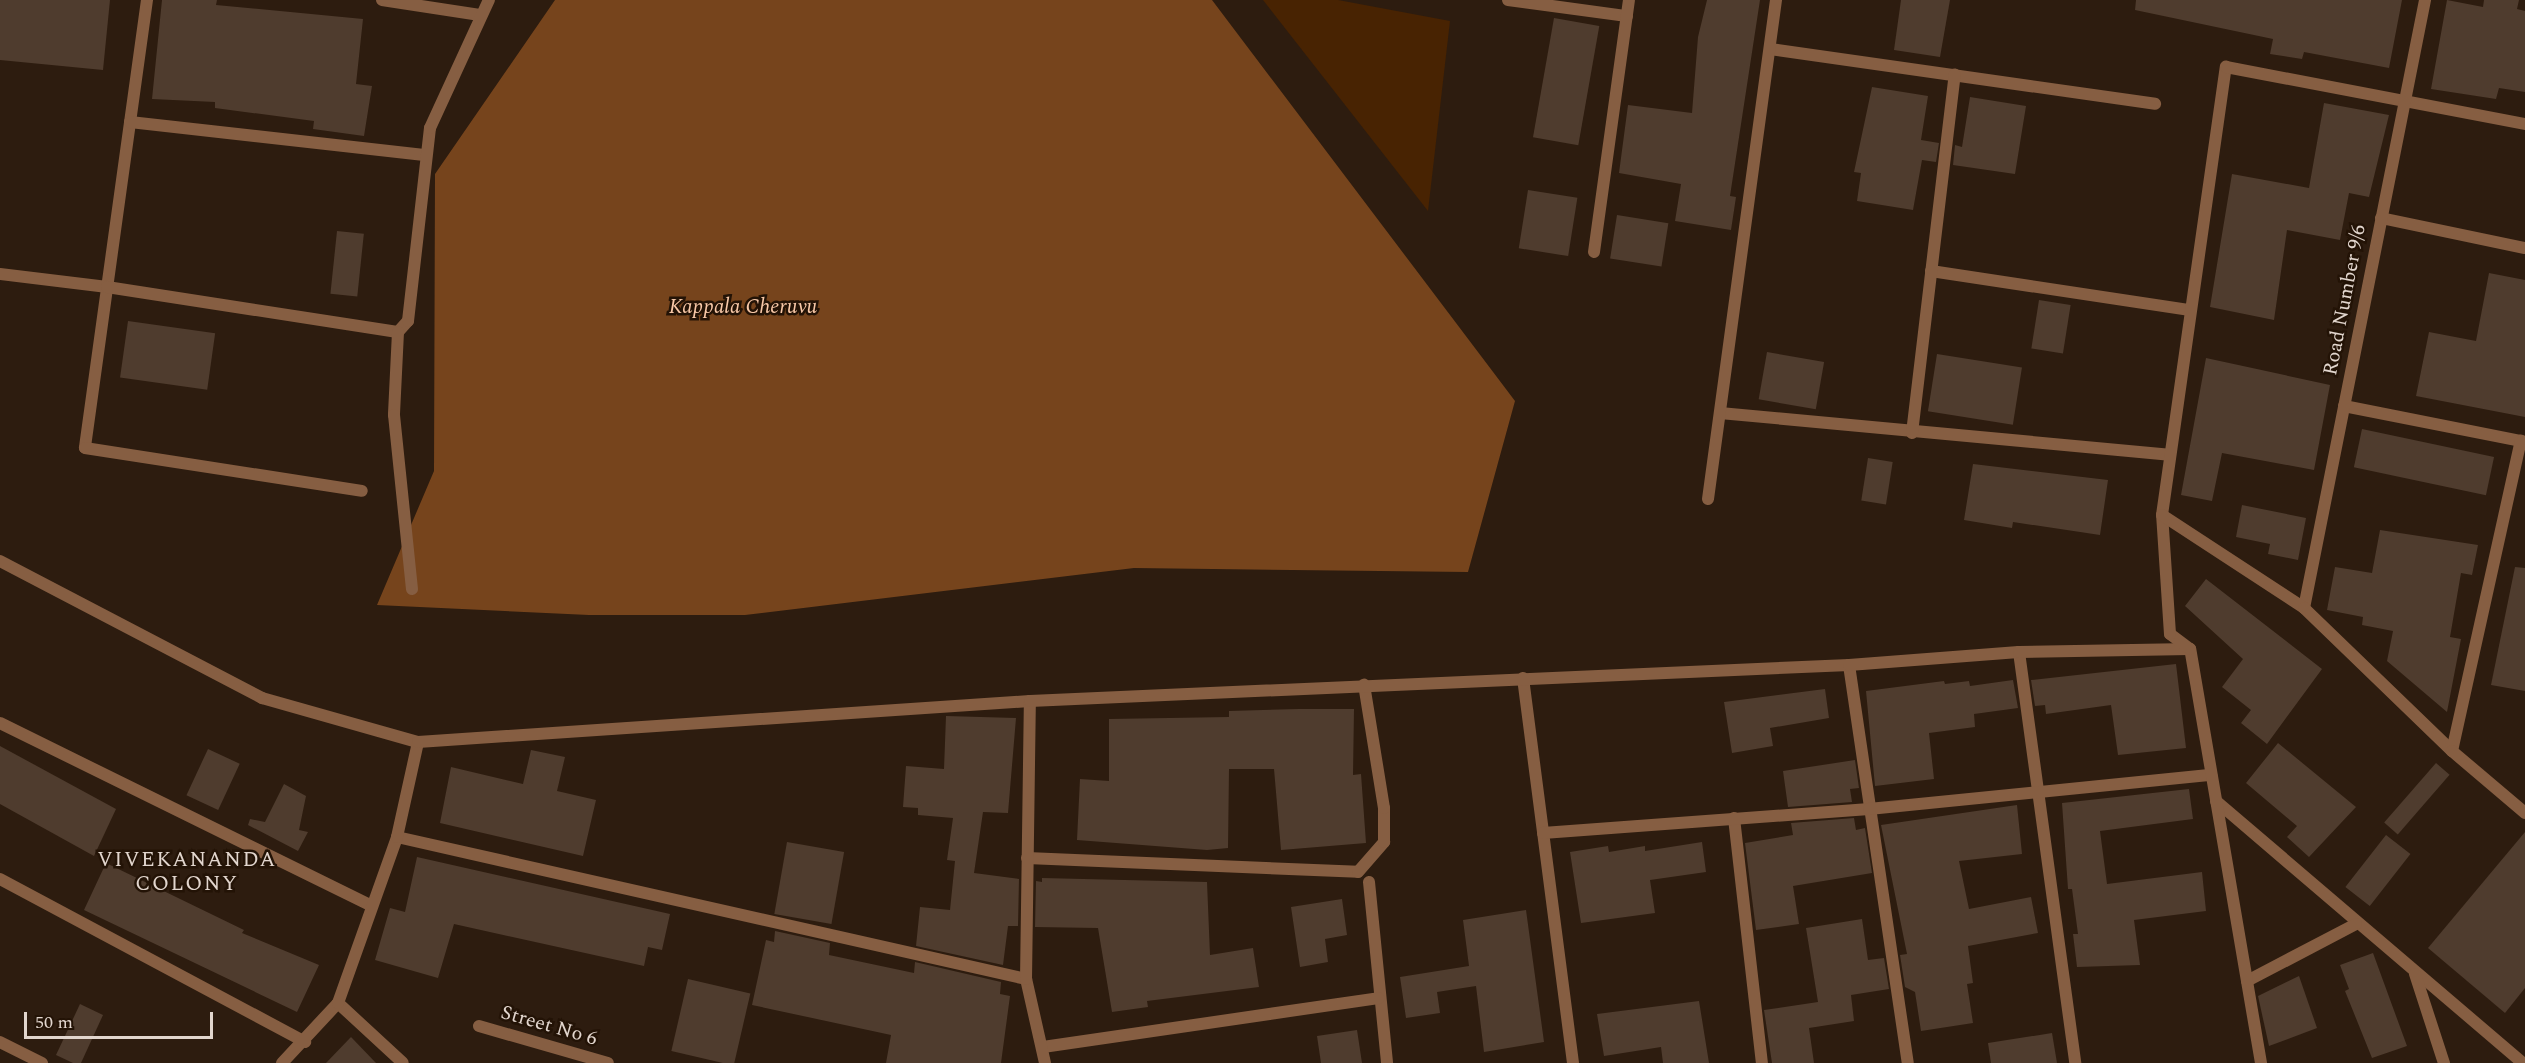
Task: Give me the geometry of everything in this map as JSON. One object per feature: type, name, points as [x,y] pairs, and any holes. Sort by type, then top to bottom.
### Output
[{"type":"street","points":[[147,0],[85,448],[362,491]]},
{"type":"street","points":[[382,0],[480,15]]},
{"type":"street","points":[[412,589],[394,415],[398,332],[408,321],[424,155],[442,96],[489,0]]},
{"type":"street","points":[[1508,0],[1627,16]]},
{"type":"street","points":[[1594,252],[1629,0]]},
{"type":"street","points":[[1708,499],[1776,0]]},
{"type":"street","name":"Road Number 9/6","points":[[2304,608],[2425,0]]},
{"type":"street","points":[[1770,49],[2155,104]]},
{"type":"street","points":[[2261,1063],[2190,649],[2170,634],[2162,515],[2226,67],[2525,124]]},
{"type":"street","points":[[1912,433],[1955,75]]},
{"type":"street","points":[[130,122],[424,155]]},
{"type":"street","points":[[2381,218],[2525,248]]},
{"type":"street","points":[[1931,271],[2190,310]]},
{"type":"street","points":[[0,274],[107,287],[398,332]]},
{"type":"street","points":[[2344,405],[2523,442],[2452,751]]},
{"type":"street","points":[[1720,413],[1912,433],[2169,455]]},
{"type":"street","points":[[2162,515],[2304,608],[2452,751],[2525,813]]},
{"type":"street","points":[[0,561],[262,698],[418,742],[1030,701],[1849,665],[2019,652],[2190,649]]},
{"type":"street","points":[[2019,652],[2075,1063]]},
{"type":"street","points":[[1849,665],[1908,1063]]},
{"type":"street","points":[[1523,678],[1573,1063]]},
{"type":"street","points":[[1027,858],[1358,872],[1384,842],[1384,808],[1364,685]]},
{"type":"street","points":[[1030,701],[1026,979],[1045,1063]]},
{"type":"street","points":[[0,723],[370,904]]},
{"type":"street","points":[[282,1063],[305,1042],[338,1003],[370,904],[397,837],[418,742]]},
{"type":"street","points":[[1543,833],[1869,809],[2211,775]]},
{"type":"street","points":[[2216,801],[2356,924],[2523,1063]]},
{"type":"street","points":[[1734,818],[1762,1063]]},
{"type":"street","points":[[397,837],[1026,979]]},
{"type":"street","points":[[0,879],[305,1042]]},
{"type":"street","points":[[1370,882],[1377,998],[1387,1063]]},
{"type":"street","points":[[2247,981],[2356,924]]},
{"type":"street","points":[[2415,973],[2444,1063]]},
{"type":"street","points":[[1043,1047],[1377,998]]},
{"type":"street","points":[[338,1003],[403,1063]]},
{"type":"street","name":"Street No 6","points":[[479,1026],[608,1063]]},
{"type":"street","points":[[0,1042],[42,1063]]},
{"type":"shaded area","points":[[1263,0],[1338,0],[1450,21],[1428,211]]},
{"type":"water","name":"Kappala Cheruvu","points":[[555,0],[1212,0],[1515,401],[1468,572],[1134,568],[745,615],[589,615],[377,605],[434,471],[435,174]]},
{"type":"building","points":[[0,0],[110,0],[103,70],[0,60]]},
{"type":"building","points":[[162,0],[217,0],[216,5],[363,19],[356,84],[372,86],[364,136],[313,129],[314,121],[215,108],[215,102],[152,99]]},
{"type":"building","points":[[1707,0],[1760,0],[1730,196],[1736,197],[1731,230],[1675,221],[1681,184],[1619,173],[1628,105],[1692,113],[1698,37]]},
{"type":"building","points":[[1901,0],[1950,0],[1940,57],[1894,50]]},
{"type":"building","points":[[2136,0],[2402,0],[2389,68],[2304,52],[2302,59],[2270,54],[2273,39],[2135,10]]},
{"type":"building","points":[[2447,0],[2483,7],[2484,0],[2519,0],[2517,9],[2525,11],[2525,92],[2499,88],[2496,99],[2431,89]]},
{"type":"building","points":[[1554,18],[1599,26],[1578,145],[1533,137]]},
{"type":"building","points":[[1872,87],[1928,96],[1921,140],[1939,143],[1936,162],[1922,160],[1913,210],[1857,201],[1861,173],[1854,172]]},
{"type":"building","points":[[1970,97],[2026,106],[2015,174],[1953,165],[1955,145],[1962,147]]},
{"type":"building","points":[[2324,103],[2389,115],[2369,197],[2349,193],[2340,240],[2287,230],[2274,320],[2210,307],[2232,174],[2309,188]]},
{"type":"building","points":[[1528,190],[1577,198],[1568,256],[1519,248]]},
{"type":"building","points":[[1617,215],[1668,223],[1661,267],[1610,258]]},
{"type":"building","points":[[337,231],[364,234],[357,296],[330,294]]},
{"type":"building","points":[[2489,273],[2525,280],[2525,417],[2416,396],[2429,332],[2476,341]]},
{"type":"building","points":[[2039,300],[2071,305],[2063,353],[2031,348]]},
{"type":"building","points":[[128,321],[215,333],[207,390],[120,377]]},
{"type":"building","points":[[1767,352],[1824,362],[1816,409],[1759,399]]},
{"type":"building","points":[[1937,354],[2022,367],[2013,425],[1928,411]]},
{"type":"building","points":[[2206,358],[2330,385],[2314,470],[2222,453],[2212,501],[2181,495]]},
{"type":"building","points":[[2362,429],[2494,457],[2486,495],[2354,467]]},
{"type":"building","points":[[1868,458],[1893,462],[1886,504],[1861,500]]},
{"type":"building","points":[[1973,464],[2108,480],[2100,535],[2013,522],[2012,528],[1964,520]]},
{"type":"building","points":[[2242,505],[2306,518],[2298,560],[2268,554],[2270,544],[2236,537]]},
{"type":"building","points":[[2380,530],[2478,545],[2472,575],[2461,573],[2450,637],[2461,639],[2447,712],[2387,661],[2393,631],[2362,625],[2363,617],[2327,610],[2335,567],[2372,573]]},
{"type":"building","points":[[2515,567],[2525,568],[2525,691],[2491,685]]},
{"type":"building","points":[[2206,579],[2322,669],[2267,744],[2241,723],[2251,710],[2222,687],[2243,659],[2185,606]]},
{"type":"building","points":[[2176,664],[2186,748],[2118,755],[2111,705],[2046,714],[2045,705],[2035,706],[2031,680]]},
{"type":"building","points":[[2013,680],[2018,708],[1974,714],[1975,727],[1929,733],[1934,779],[1875,786],[1866,691],[1944,681],[1945,684],[1969,681],[1970,686]]},
{"type":"building","points":[[1825,689],[1829,718],[1770,728],[1773,746],[1732,753],[1724,702]]},
{"type":"building","points":[[1354,709],[1353,775],[1361,774],[1366,843],[1281,850],[1274,769],[1229,769],[1228,848],[1207,850],[1077,840],[1080,779],[1109,781],[1109,719],[1229,717],[1229,711]]},
{"type":"building","points":[[946,716],[1016,718],[1008,813],[983,812],[974,873],[1019,879],[1018,926],[1008,926],[1003,965],[916,946],[920,907],[950,910],[955,861],[947,860],[953,818],[918,815],[918,808],[903,807],[906,766],[944,769]]},
{"type":"building","points":[[2278,743],[2356,807],[2309,857],[2287,837],[2297,826],[2246,783]]},
{"type":"building","points":[[0,746],[116,809],[94,856],[0,804]]},
{"type":"building","points":[[208,749],[240,764],[218,810],[186,795]]},
{"type":"building","points":[[531,750],[565,757],[557,791],[596,800],[583,856],[440,823],[451,767],[523,784]]},
{"type":"building","points":[[1855,760],[1859,788],[1850,789],[1852,802],[1788,807],[1783,771]]},
{"type":"building","points":[[2436,763],[2450,775],[2398,834],[2384,823]]},
{"type":"building","points":[[284,784],[306,796],[299,830],[308,832],[298,851],[248,825],[250,819],[265,822]]},
{"type":"building","points":[[2189,789],[2193,819],[2100,831],[2107,884],[2202,872],[2206,911],[2134,920],[2140,965],[2077,967],[2073,934],[2078,934],[2072,889],[2068,889],[2062,803]]},
{"type":"building","points":[[2017,805],[2022,854],[1959,861],[1969,909],[2031,897],[2038,933],[1968,946],[1973,983],[1967,984],[1973,1023],[1921,1031],[1915,992],[1905,987],[1900,955],[1907,954],[1881,825]]},
{"type":"building","points":[[1854,818],[1856,830],[1865,828],[1872,873],[1793,886],[1799,924],[1756,930],[1745,843],[1793,835],[1791,823]]},
{"type":"building","points":[[2525,832],[2525,988],[2505,1013],[2428,948]]},
{"type":"building","points":[[2386,835],[2410,854],[2370,906],[2345,887]]},
{"type":"building","points":[[787,842],[844,852],[831,924],[774,914]]},
{"type":"building","points":[[1702,842],[1706,872],[1650,880],[1655,913],[1581,923],[1570,852],[1608,846],[1609,852],[1645,846],[1645,851]]},
{"type":"building","points":[[417,857],[670,914],[662,950],[648,947],[644,966],[454,924],[438,978],[375,960],[390,908],[405,912]]},
{"type":"building","points":[[106,863],[244,930],[242,933],[319,965],[297,1012],[84,910]]},
{"type":"building","points":[[1042,878],[1207,882],[1210,955],[1253,948],[1259,987],[1147,1001],[1148,1007],[1112,1012],[1098,928],[1035,927],[1036,881],[1042,882]]},
{"type":"building","points":[[1342,899],[1347,935],[1325,939],[1328,962],[1300,967],[1291,907]]},
{"type":"building","points":[[1526,910],[1544,1042],[1484,1052],[1476,986],[1437,992],[1440,1013],[1406,1018],[1400,977],[1469,966],[1463,920]]},
{"type":"building","points":[[1862,919],[1868,960],[1884,958],[1889,989],[1851,995],[1854,1021],[1809,1028],[1814,1063],[1772,1063],[1764,1010],[1818,1002],[1806,928]]},
{"type":"building","points":[[775,931],[830,943],[829,955],[914,973],[915,962],[1001,982],[1000,994],[1010,996],[1001,1063],[886,1063],[891,1035],[752,1005],[766,940],[774,942]]},
{"type":"building","points":[[2373,953],[2407,1046],[2372,1058],[2345,991],[2349,989],[2340,965]]},
{"type":"building","points":[[2299,976],[2317,1028],[2269,1046],[2258,996]]},
{"type":"building","points":[[688,979],[750,993],[734,1063],[723,1063],[671,1051]]},
{"type":"building","points":[[1699,1001],[1709,1063],[1663,1063],[1661,1047],[1604,1056],[1597,1014]]},
{"type":"building","points":[[80,1004],[103,1015],[81,1063],[73,1063],[56,1055]]},
{"type":"building","points":[[1357,1030],[1362,1063],[1321,1063],[1317,1036]]},
{"type":"building","points":[[2052,1033],[2057,1063],[1991,1063],[1988,1043]]},
{"type":"building","points":[[351,1037],[376,1063],[326,1063]]},
{"type":"district","name":"VIVEKANANDA COLONY","points":[[187,872]]}]
